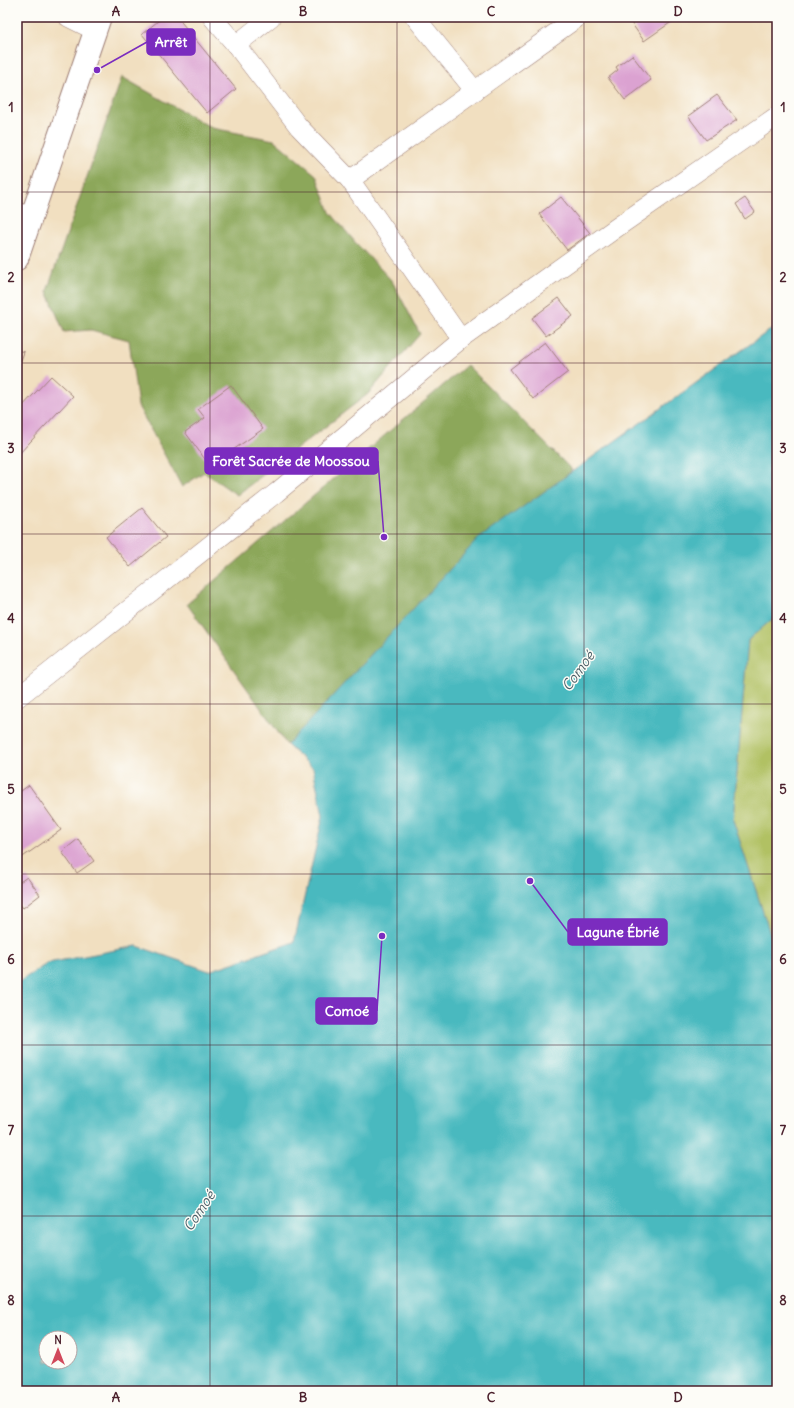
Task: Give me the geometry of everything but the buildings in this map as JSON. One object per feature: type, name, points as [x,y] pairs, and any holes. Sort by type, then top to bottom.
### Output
[{"type":"street","points":[[17,259],[24,215],[98,24],[68,17]]},
{"type":"street","points":[[212,17],[236,45],[298,127],[350,180],[461,339]]},
{"type":"street","points":[[236,45],[271,17]]},
{"type":"street","points":[[415,17],[475,91]]},
{"type":"street","points":[[350,180],[578,17]]},
{"type":"street","points":[[17,698],[276,493],[461,339],[616,228],[777,116]]},
{"type":"green space","points":[[122,77],[212,128],[274,140],[316,175],[330,212],[355,242],[392,281],[420,334],[368,394],[237,495],[204,472],[182,487],[138,406],[129,340],[91,330],[64,332],[47,291]]},
{"type":"green space","points":[[467,365],[572,470],[287,745],[187,604]]},
{"type":"green space","points":[[777,615],[777,955],[733,820],[748,640]]},
{"type":"water","points":[[777,325],[777,615],[748,640],[733,820],[777,955],[777,1391],[17,1391],[17,983],[48,963],[137,946],[209,971],[294,942],[323,816],[313,768],[287,745],[478,539]]},
{"type":"place","name":"Arrêt","points":[[97,70]]},
{"type":"place","name":"Forêt Sacrée de Moossou","points":[[384,537]]},
{"type":"place","name":"Lagune Ébrié","points":[[530,881]]},
{"type":"place","name":"Comoé","points":[[382,936]]}]
